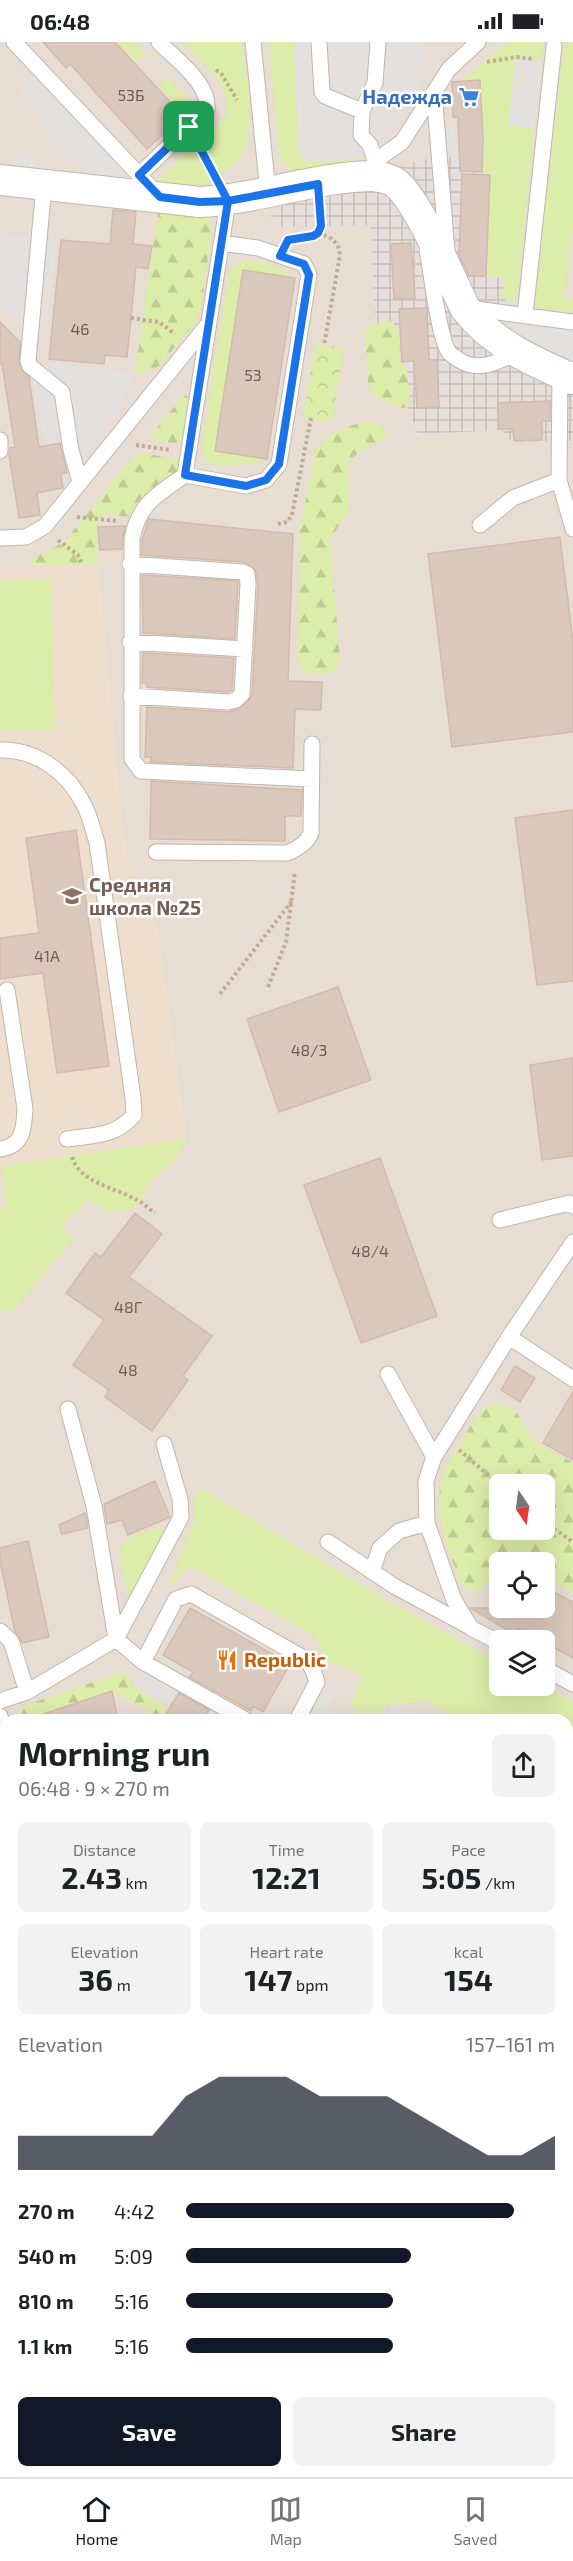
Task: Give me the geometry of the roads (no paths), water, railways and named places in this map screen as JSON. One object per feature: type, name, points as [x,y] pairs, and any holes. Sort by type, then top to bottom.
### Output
[{"type":"street","points":[[0,180],[200,202],[228,201],[318,184],[375,168],[395,182],[410,200],[465,308],[480,326],[515,353],[567,376]]},
{"type":"lane","points":[[14,42],[160,197]]},
{"type":"lane","points":[[139,175],[207,110],[208,99],[204,89],[159,42]]},
{"type":"lane","points":[[253,42],[267,193]]},
{"type":"lane","points":[[319,42],[325,96],[362,111]]},
{"type":"lane","points":[[375,168],[370,145],[361,135],[362,111],[375,83],[378,42]]},
{"type":"lane","points":[[375,168],[402,142],[448,69],[478,42]]},
{"type":"lane","points":[[525,315],[553,53]]},
{"type":"lane","points":[[434,92],[449,276]]},
{"type":"lane","points":[[44,185],[28,361],[30,366],[62,392],[71,450],[80,482]]},
{"type":"lane","points":[[185,475],[228,201]]},
{"type":"lane","points":[[422,222],[444,339],[449,353],[465,364],[478,366],[495,364],[515,353]]},
{"type":"lane","points":[[221,243],[258,248],[304,264],[309,275],[279,464],[266,480],[246,486],[185,475],[147,501],[135,523],[130,564],[132,759],[141,771],[311,779]]},
{"type":"lane","points":[[465,308],[573,322]]},
{"type":"lane","points":[[0,538],[26,537],[45,526],[209,323]]},
{"type":"lane","points":[[567,376],[559,480],[573,529]]},
{"type":"lane","points":[[0,440],[0,451]]},
{"type":"lane","points":[[480,525],[513,498],[559,480]]},
{"type":"lane","points":[[130,564],[236,570],[247,574],[242,694],[236,700],[228,702],[131,696]]},
{"type":"lane","points":[[130,642],[245,649]]},
{"type":"lane","points":[[156,852],[287,853],[297,849],[309,838],[311,832],[312,744]]},
{"type":"lane","points":[[0,750],[37,757],[64,775],[84,804],[97,843],[134,1115],[123,1128],[109,1133],[67,1139]]},
{"type":"lane","points":[[0,1149],[10,1148],[21,1137],[25,1109],[7,990]]},
{"type":"lane","points":[[500,1220],[569,1203],[573,1206]]},
{"type":"lane","points":[[471,1628],[454,1600],[427,1523],[426,1481],[434,1457],[445,1438],[508,1337],[573,1242]]},
{"type":"lane","points":[[508,1337],[573,1379]]},
{"type":"lane","points":[[388,1374],[434,1457]]},
{"type":"lane","points":[[68,1409],[94,1506],[116,1639],[143,1662],[235,1714]]},
{"type":"lane","points":[[0,1701],[27,1692],[116,1639],[181,1517],[180,1499],[164,1444]]},
{"type":"lane","points":[[372,1571],[380,1548],[399,1531],[427,1523]]},
{"type":"lane","points":[[328,1542],[394,1586],[489,1637]]},
{"type":"lane","points":[[143,1662],[176,1599],[182,1595],[191,1594],[307,1660],[317,1682],[300,1714]]},
{"type":"lane","points":[[0,1631],[10,1641],[27,1692]]},
{"type":"lane","points":[[555,1674],[573,1684]]},
{"type":"place","name":"Надежда","points":[[469,97]]},
{"type":"place","name":"Средняя школа №25","points":[[72,896]]},
{"type":"place","name":"Republic","points":[[227,1660]]}]
